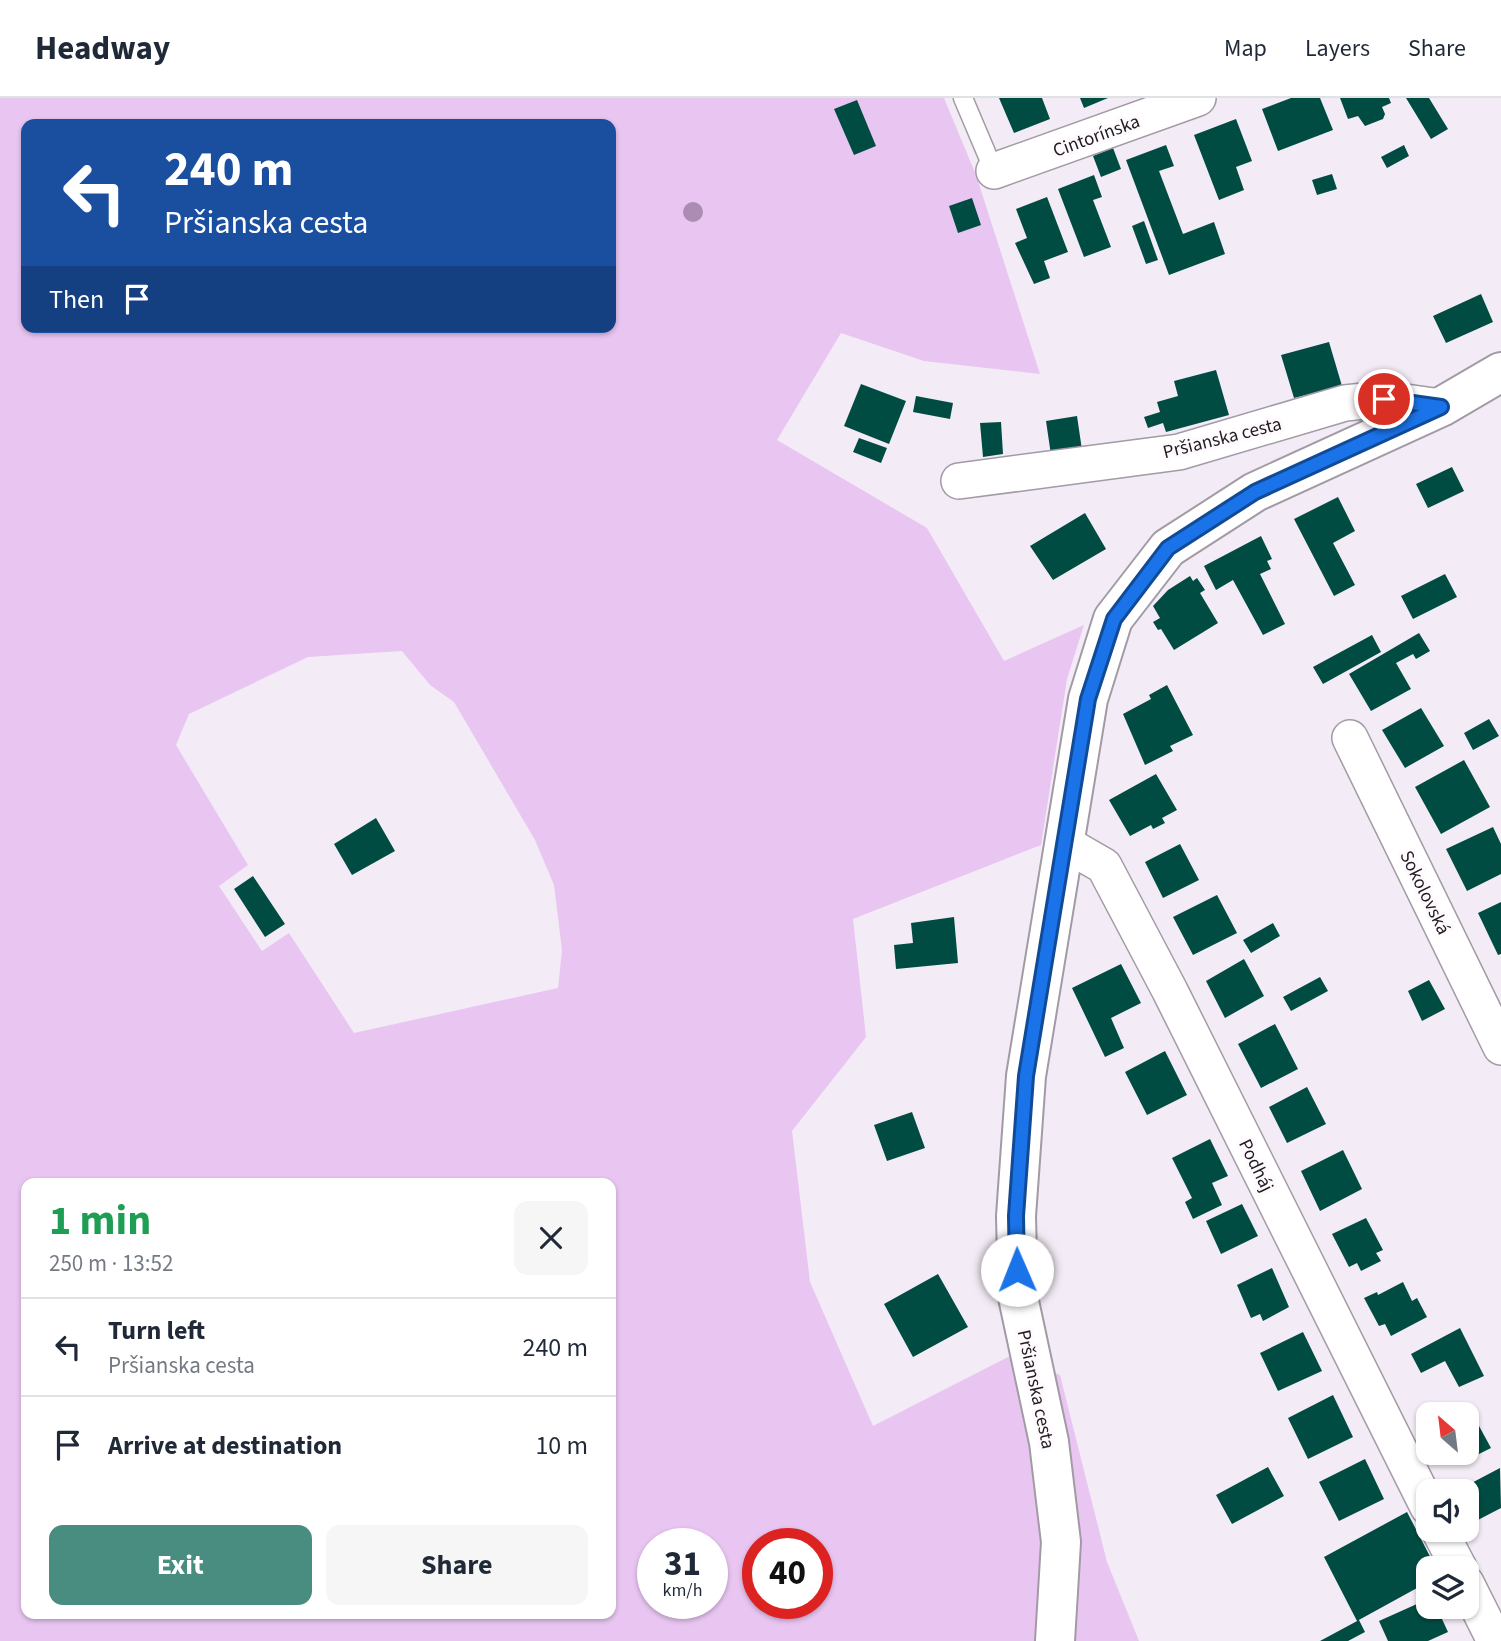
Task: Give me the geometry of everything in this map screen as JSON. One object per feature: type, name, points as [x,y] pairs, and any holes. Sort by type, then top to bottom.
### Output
[{"type":"street","name":"Cintorínska","points":[[994,171],[1198,98]]},
{"type":"street","name":"Pršianska cesta","points":[[1055,1641],[1061,1542],[1049,1442],[1018,1297],[1016,1216],[1026,1076],[1064,844],[1088,699],[1114,619],[1168,548],[1255,492],[1441,407],[1501,372]]},
{"type":"street","name":"Pršianska cesta","points":[[959,481],[1179,452],[1345,403],[1384,399],[1441,407]]},
{"type":"street","name":"Sokolovská","points":[[1350,738],[1501,1047]]},
{"type":"street","name":"Podháj","points":[[1064,844],[1104,866],[1170,990],[1416,1483]]},
{"type":"street","points":[[1479,1606],[1498,1640]]},
{"type":"lane","points":[[963,98],[994,171]]},
{"type":"shaded area","points":[[0,98],[944,98],[976,175],[1040,374],[924,361],[841,333],[777,440],[927,528],[1004,661],[1084,625],[1067,679],[1041,845],[853,919],[866,1037],[792,1131],[810,1282],[873,1426],[1012,1355],[1060,1375],[1107,1562],[1139,1641],[0,1641]],"holes":[[[402,651],[430,685],[454,702],[535,840],[554,885],[562,950],[558,988],[354,1033],[289,933],[262,951],[219,886],[248,865],[176,745],[189,714],[308,657]]]},
{"type":"building","points":[[999,98],[1042,98],[1050,119],[1014,133]]},
{"type":"building","points":[[1080,98],[1108,98],[1084,108]]},
{"type":"building","points":[[1291,98],[1320,98],[1333,130],[1278,151],[1262,109]]},
{"type":"building","points":[[1340,98],[1389,98],[1391,103],[1382,107],[1385,114],[1383,119],[1365,126],[1358,116],[1348,119]]},
{"type":"building","points":[[1406,98],[1429,98],[1448,129],[1431,139]]},
{"type":"building","points":[[857,100],[876,146],[854,155],[834,109]]},
{"type":"building","points":[[1236,119],[1252,161],[1236,167],[1244,190],[1219,200],[1194,135]]},
{"type":"building","points":[[1166,145],[1174,166],[1159,171],[1183,234],[1214,222],[1225,254],[1169,275],[1126,160]]},
{"type":"building","points":[[1404,145],[1409,156],[1387,168],[1381,157]]},
{"type":"building","points":[[1113,148],[1121,169],[1101,177],[1093,156]]},
{"type":"building","points":[[1332,174],[1337,189],[1317,195],[1312,180]]},
{"type":"building","points":[[1094,175],[1102,197],[1093,200],[1111,247],[1084,257],[1058,189]]},
{"type":"building","points":[[1047,197],[1068,252],[1044,261],[1050,278],[1034,284],[1015,243],[1027,238],[1016,209]]},
{"type":"building","points":[[972,198],[981,225],[958,233],[949,206]]},
{"type":"building","points":[[1144,221],[1158,260],[1146,264],[1132,226]]},
{"type":"building","points":[[1481,294],[1493,322],[1446,343],[1433,316]]},
{"type":"building","points":[[1329,342],[1342,386],[1294,398],[1281,355]]},
{"type":"building","points":[[1216,370],[1229,415],[1166,432],[1163,423],[1148,428],[1144,417],[1160,412],[1157,402],[1178,396],[1174,381]]},
{"type":"building","points":[[861,384],[906,401],[889,444],[844,426]]},
{"type":"building","points":[[916,396],[953,403],[950,419],[913,412]]},
{"type":"building","points":[[1077,416],[1082,450],[1051,455],[1046,421]]},
{"type":"building","points":[[1001,422],[1003,454],[983,457],[980,423]]},
{"type":"building","points":[[859,438],[887,448],[881,463],[853,452]]},
{"type":"building","points":[[1452,467],[1464,491],[1428,508],[1416,484]]},
{"type":"building","points":[[1338,497],[1355,531],[1333,543],[1355,585],[1334,596],[1294,519]]},
{"type":"building","points":[[1085,513],[1106,549],[1053,580],[1030,546]]},
{"type":"building","points":[[1261,536],[1272,559],[1267,561],[1271,569],[1260,574],[1285,624],[1263,635],[1233,580],[1216,590],[1204,566]]},
{"type":"building","points":[[1445,574],[1457,597],[1413,619],[1401,596]]},
{"type":"building","points":[[1190,576],[1193,581],[1197,578],[1205,590],[1200,593],[1218,623],[1174,650],[1161,629],[1158,630],[1153,622],[1160,618],[1153,606],[1168,590]]},
{"type":"building","points":[[1419,633],[1430,651],[1416,659],[1413,654],[1396,663],[1411,689],[1371,711],[1349,674]]},
{"type":"building","points":[[1372,635],[1381,652],[1323,684],[1313,667]]},
{"type":"building","points":[[1167,685],[1193,735],[1170,746],[1173,751],[1145,765],[1123,714],[1151,699],[1149,695]]},
{"type":"building","points":[[1421,708],[1444,746],[1405,768],[1382,730]]},
{"type":"building","points":[[1489,719],[1499,736],[1473,750],[1464,733]]},
{"type":"building","points":[[1464,760],[1490,807],[1441,834],[1415,787]]},
{"type":"building","points":[[1156,774],[1177,810],[1162,818],[1165,823],[1153,829],[1151,825],[1130,836],[1109,800]]},
{"type":"building","points":[[376,818],[395,851],[352,875],[334,844]]},
{"type":"building","points":[[1493,827],[1501,844],[1501,874],[1467,891],[1446,849]]},
{"type":"building","points":[[1180,844],[1199,880],[1163,898],[1145,862]]},
{"type":"building","points":[[253,876],[285,924],[265,937],[234,889]]},
{"type":"building","points":[[1217,895],[1237,933],[1193,955],[1173,917]]},
{"type":"building","points":[[1501,902],[1501,954],[1498,955],[1478,913]]},
{"type":"building","points":[[954,917],[958,963],[896,969],[894,945],[913,943],[911,923]]},
{"type":"building","points":[[1273,923],[1280,936],[1251,953],[1243,940]]},
{"type":"building","points":[[1244,959],[1264,996],[1225,1018],[1206,981]]},
{"type":"building","points":[[1121,964],[1141,1003],[1111,1018],[1124,1048],[1105,1057],[1072,988]]},
{"type":"building","points":[[1320,977],[1328,991],[1291,1011],[1283,997]]},
{"type":"building","points":[[1429,980],[1445,1009],[1422,1021],[1408,991]]},
{"type":"building","points":[[1275,1024],[1298,1069],[1261,1088],[1238,1044]]},
{"type":"building","points":[[1165,1051],[1187,1095],[1147,1115],[1125,1072]]},
{"type":"building","points":[[1307,1087],[1326,1124],[1287,1143],[1269,1107]]},
{"type":"building","points":[[912,1112],[925,1148],[887,1161],[874,1125]]},
{"type":"building","points":[[1210,1139],[1228,1176],[1212,1183],[1222,1205],[1193,1219],[1185,1202],[1192,1198],[1172,1158]]},
{"type":"building","points":[[1343,1150],[1362,1189],[1320,1211],[1301,1171]]},
{"type":"building","points":[[1242,1204],[1258,1236],[1221,1254],[1206,1221]]},
{"type":"building","points":[[1366,1218],[1383,1250],[1376,1253],[1381,1261],[1361,1271],[1357,1263],[1349,1267],[1332,1234]]},
{"type":"building","points":[[1272,1268],[1289,1307],[1263,1321],[1260,1314],[1251,1318],[1237,1285]]},
{"type":"building","points":[[938,1274],[968,1327],[913,1357],[884,1304]]},
{"type":"building","points":[[1403,1282],[1412,1301],[1417,1298],[1427,1317],[1391,1336],[1385,1324],[1379,1326],[1364,1298],[1377,1292],[1378,1295]]},
{"type":"building","points":[[1460,1328],[1484,1376],[1459,1387],[1445,1361],[1421,1373],[1411,1354]]},
{"type":"building","points":[[1303,1332],[1322,1371],[1278,1391],[1260,1353]]},
{"type":"building","points":[[1333,1395],[1353,1437],[1308,1459],[1288,1418]]},
{"type":"building","points":[[1479,1426],[1491,1448],[1479,1454]]},
{"type":"building","points":[[1365,1459],[1384,1499],[1339,1521],[1319,1482]]},
{"type":"building","points":[[1268,1467],[1284,1496],[1232,1524],[1216,1495]]},
{"type":"building","points":[[1500,1468],[1501,1508],[1479,1519],[1479,1479]]},
{"type":"building","points":[[1407,1512],[1416,1529],[1416,1542],[1423,1542],[1430,1556],[1416,1556],[1416,1589],[1357,1621],[1324,1557]]},
{"type":"building","points":[[1416,1604],[1416,1619],[1442,1619],[1448,1632],[1428,1641],[1388,1641],[1379,1621]]},
{"type":"building","points":[[1359,1620],[1365,1632],[1348,1641],[1320,1641]]},
{"type":"route","points":[[1017,1270],[1016,1216],[1026,1076],[1088,699],[1114,619],[1168,548],[1255,492],[1441,407],[1384,399]]}]
